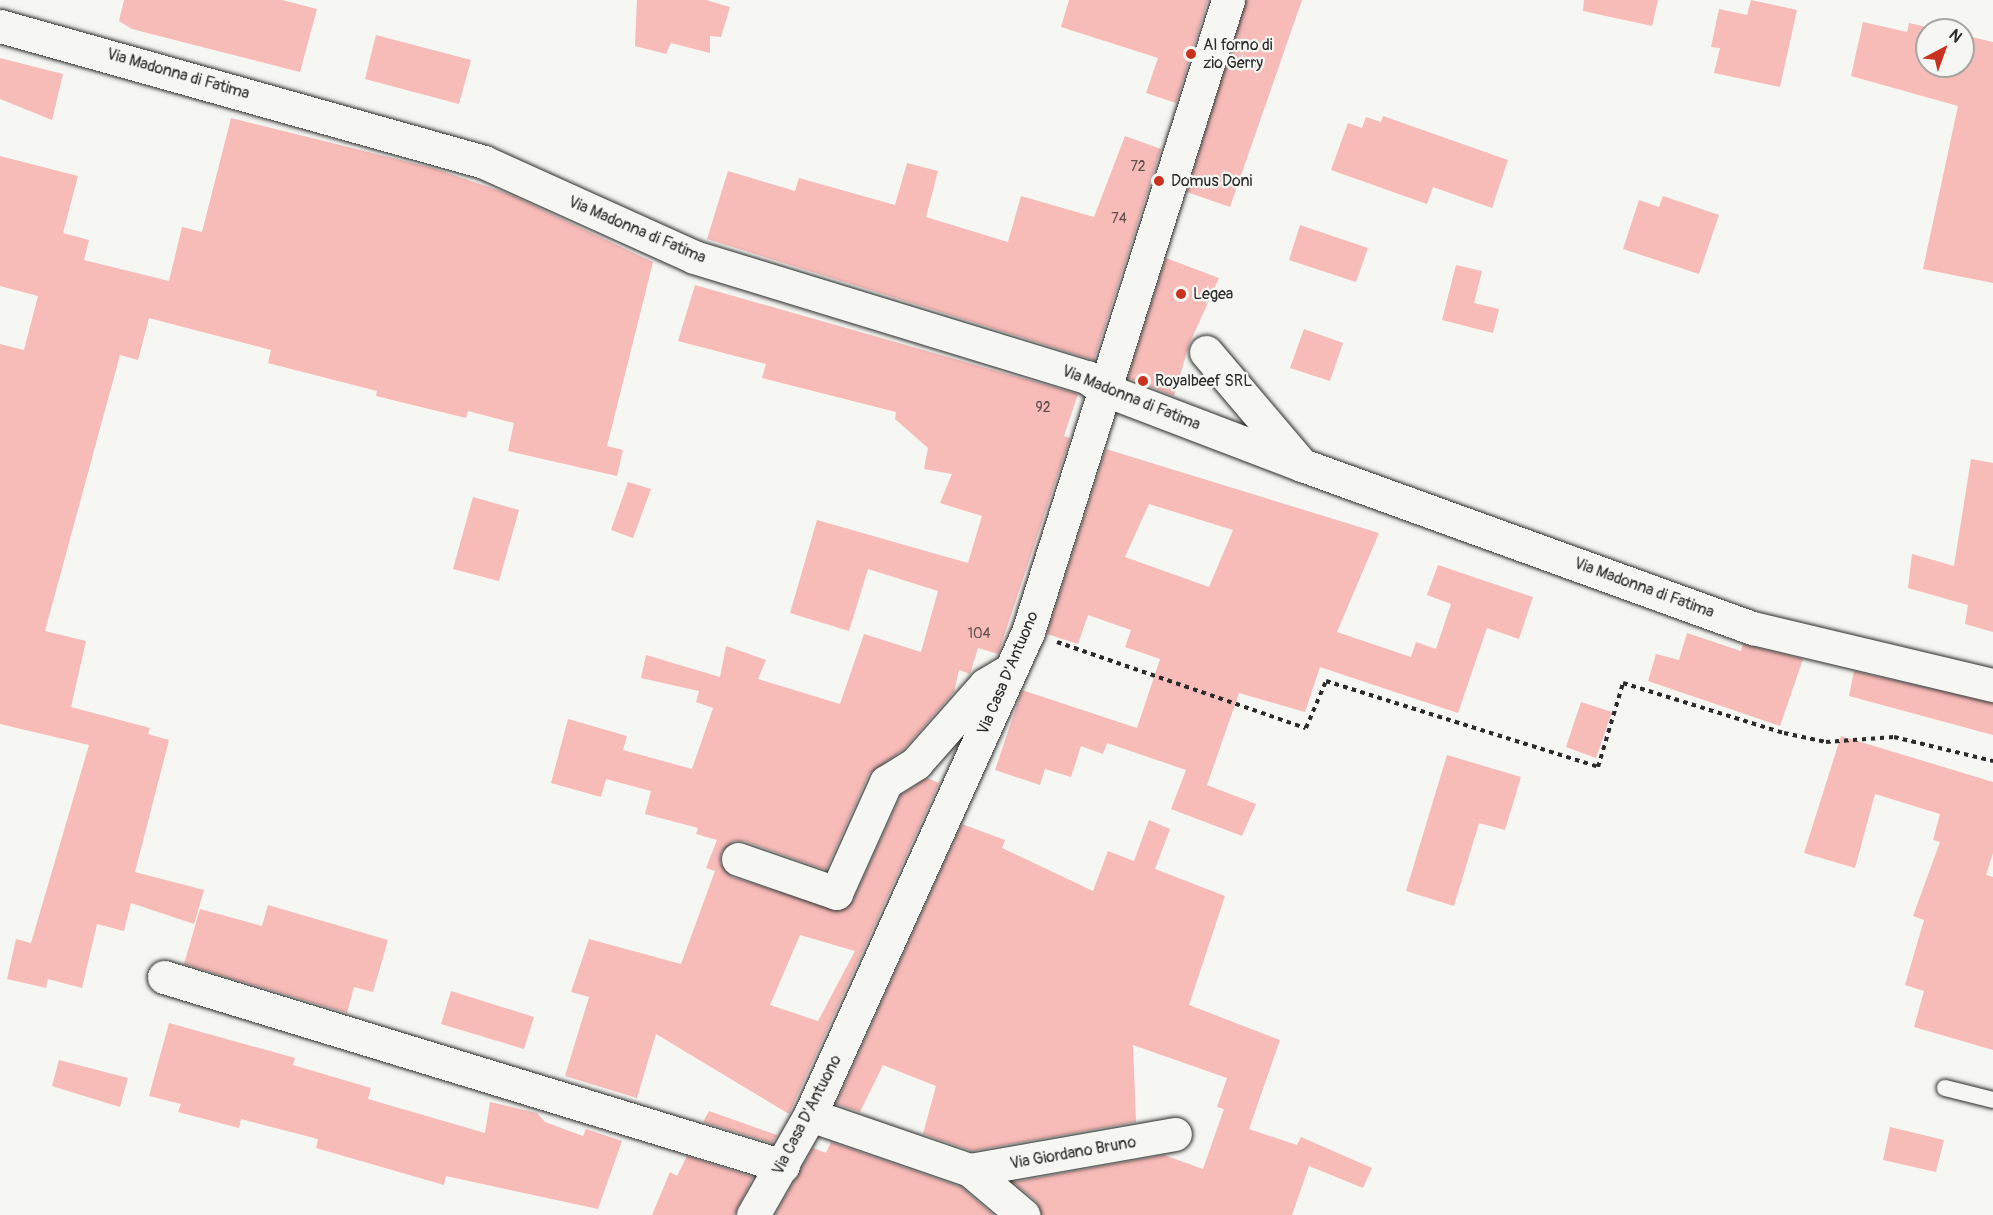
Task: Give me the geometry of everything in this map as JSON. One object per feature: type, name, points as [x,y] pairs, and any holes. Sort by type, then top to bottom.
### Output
[{"type":"street","name":"Via Casa D'Antuono","points":[[753,1215],[810,1115],[1028,632],[1103,388],[1228,0]]},
{"type":"street","name":"Via Madonna di Fatima","points":[[6,18],[484,162],[694,257],[1087,377],[1103,388],[1302,465],[1753,628],[1993,685]]},
{"type":"street","name":"Via Madonna di Fatima","points":[[1206,352],[1302,465]]},
{"type":"street","points":[[738,859],[836,893],[886,782],[916,763],[985,685],[1009,671]]},
{"type":"street","points":[[164,977],[783,1166]]},
{"type":"street","name":"Via Giordano Bruno","points":[[810,1115],[970,1170],[1023,1215]]},
{"type":"street","name":"Via Giordano Bruno","points":[[970,1170],[1175,1134]]},
{"type":"lane","points":[[1945,1088],[1993,1100]]},
{"type":"path","points":[[1028,632],[1306,728],[1326,681],[1598,767],[1623,683],[1784,733],[1827,742],[1894,737],[1993,761]]},
{"type":"building","points":[[124,0],[282,0],[317,9],[300,72],[132,29],[119,21]]},
{"type":"building","points":[[637,0],[706,0],[730,7],[721,37],[710,36],[710,53],[671,43],[666,54],[635,46]]},
{"type":"building","points":[[1069,0],[1208,0],[1176,103],[1146,93],[1158,58],[1061,27]]},
{"type":"building","points":[[1246,0],[1302,0],[1230,207],[1187,192]]},
{"type":"building","points":[[1584,0],[1658,0],[1652,26],[1583,11]]},
{"type":"building","points":[[1751,0],[1797,10],[1780,87],[1714,73],[1720,48],[1711,47],[1719,9],[1747,15]]},
{"type":"building","points":[[1863,22],[1907,32],[1909,23],[1915,24],[1915,78],[1975,78],[1975,38],[1993,42],[1993,283],[1923,269],[1958,106],[1851,76]]},
{"type":"building","points":[[376,35],[471,60],[459,104],[365,79]]},
{"type":"building","points":[[0,58],[63,74],[52,120],[0,99]]},
{"type":"building","points":[[1383,116],[1508,160],[1492,208],[1433,187],[1427,204],[1331,170],[1348,123],[1362,128],[1366,117],[1381,122]]},
{"type":"building","points":[[231,118],[433,168],[509,194],[653,262],[607,446],[623,450],[617,476],[508,451],[514,423],[468,411],[466,418],[376,396],[377,391],[268,363],[271,350],[149,318],[138,360],[120,355],[45,631],[86,641],[71,707],[150,728],[148,734],[169,740],[135,872],[204,890],[194,924],[131,903],[124,931],[97,924],[82,988],[48,979],[46,988],[7,979],[16,939],[31,943],[89,745],[0,724],[0,344],[24,350],[38,296],[0,286],[0,156],[78,176],[63,233],[89,240],[84,260],[169,281],[182,227],[202,232]]},
{"type":"building","points":[[1125,136],[1161,149],[1094,360],[707,239],[728,171],[795,191],[799,178],[895,205],[907,163],[938,171],[926,217],[1008,242],[1021,196],[1094,217]]},
{"type":"building","points":[[1663,196],[1719,215],[1699,274],[1623,249],[1639,200],[1659,207]]},
{"type":"building","points":[[1300,225],[1368,248],[1356,282],[1289,260]]},
{"type":"building","points":[[1166,258],[1219,278],[1189,345],[1174,396],[1128,378]]},
{"type":"building","points":[[1456,265],[1482,271],[1474,303],[1499,309],[1493,333],[1442,320]]},
{"type":"building","points":[[695,285],[1078,394],[1064,436],[1070,438],[998,654],[978,648],[970,674],[959,670],[954,692],[904,749],[869,774],[826,870],[744,841],[734,841],[721,852],[720,863],[732,877],[840,911],[853,901],[901,795],[927,778],[939,783],[789,1114],[656,1034],[637,1098],[565,1076],[589,997],[571,992],[589,939],[681,964],[715,871],[706,868],[717,840],[696,834],[698,828],[645,814],[651,791],[606,779],[601,797],[551,783],[568,719],[627,736],[623,750],[692,769],[713,708],[696,702],[699,691],[641,678],[646,655],[720,677],[726,646],[766,660],[758,679],[840,704],[864,634],[921,652],[938,591],[868,569],[849,631],[790,613],[817,520],[968,563],[982,516],[940,503],[952,474],[924,469],[928,448],[895,419],[896,412],[762,378],[766,364],[678,341]],"holes":[[[800,935],[855,951],[818,1021],[770,1005]]]},
{"type":"building","points":[[1304,329],[1343,343],[1330,381],[1290,368]]},
{"type":"building","points":[[1106,449],[1379,533],[1337,632],[1411,657],[1416,642],[1436,649],[1451,604],[1427,595],[1438,565],[1533,597],[1519,639],[1487,628],[1458,713],[1320,667],[1305,712],[1239,693],[1207,785],[1256,804],[1242,836],[1171,809],[1186,770],[1107,743],[1103,754],[1081,746],[1071,777],[1045,769],[1040,785],[995,770],[1022,690],[1137,728],[1160,659],[1125,647],[1131,630],[1088,615],[1078,644],[1047,634]],"holes":[[[1149,504],[1233,530],[1209,587],[1125,557]]]},
{"type":"building","points":[[1971,459],[1993,463],[1993,632],[1965,624],[1968,605],[1908,588],[1912,554],[1954,566]]},
{"type":"building","points":[[628,482],[651,489],[633,538],[611,530]]},
{"type":"building","points":[[473,497],[519,510],[499,581],[453,569]]},
{"type":"building","points":[[1687,633],[1741,651],[1743,644],[1803,659],[1780,726],[1648,681],[1656,654],[1679,660]]},
{"type":"building","points":[[1854,671],[1993,703],[1993,735],[1849,696]]},
{"type":"building","points":[[1581,702],[1612,712],[1596,758],[1566,747]]},
{"type":"building","points":[[1841,736],[1993,782],[1993,853],[1986,875],[1993,877],[1993,1050],[1914,1027],[1924,991],[1905,985],[1924,920],[1913,916],[1940,842],[1933,840],[1940,814],[1875,794],[1855,868],[1804,853]]},
{"type":"building","points":[[1447,755],[1521,777],[1505,830],[1479,823],[1454,906],[1406,891]]},
{"type":"building","points":[[1149,820],[1170,829],[1155,869],[1225,896],[1189,1005],[1280,1040],[1249,1129],[1297,1145],[1301,1137],[1372,1168],[1363,1188],[1309,1166],[1292,1215],[1041,1215],[1036,1201],[1013,1182],[1164,1155],[1203,1169],[1224,1109],[1217,1107],[1227,1078],[1133,1045],[1136,1122],[972,1151],[923,1134],[936,1086],[883,1065],[860,1112],[836,1104],[962,824],[1005,840],[1002,848],[1093,891],[1108,851],[1134,861]]},
{"type":"building","points":[[268,905],[388,940],[373,992],[354,987],[347,1013],[184,964],[200,909],[262,926]]},
{"type":"building","points":[[451,991],[534,1017],[524,1049],[441,1024]]},
{"type":"building","points":[[169,1023],[295,1058],[293,1065],[371,1088],[368,1099],[485,1133],[490,1102],[537,1113],[545,1122],[583,1136],[586,1129],[622,1141],[598,1209],[446,1176],[444,1185],[316,1148],[318,1139],[241,1119],[239,1128],[178,1112],[181,1104],[149,1096]]},
{"type":"building","points":[[59,1060],[128,1078],[120,1107],[52,1086]]},
{"type":"building","points":[[709,1111],[777,1135],[772,1143],[703,1122]]},
{"type":"building","points":[[1890,1127],[1944,1140],[1936,1172],[1883,1160]]},
{"type":"building","points":[[831,1142],[961,1187],[994,1215],[775,1215],[813,1148],[826,1153]]},
{"type":"building","points":[[687,1156],[753,1177],[734,1215],[652,1215],[670,1172],[677,1176]]},
{"type":"place","name":"Al forno di zio Gerry","points":[[1191,54]]},
{"type":"place","name":"Domus Doni","points":[[1159,181]]},
{"type":"place","name":"Legea","points":[[1181,294]]},
{"type":"place","name":"Royalbeef SRL","points":[[1143,381]]}]
